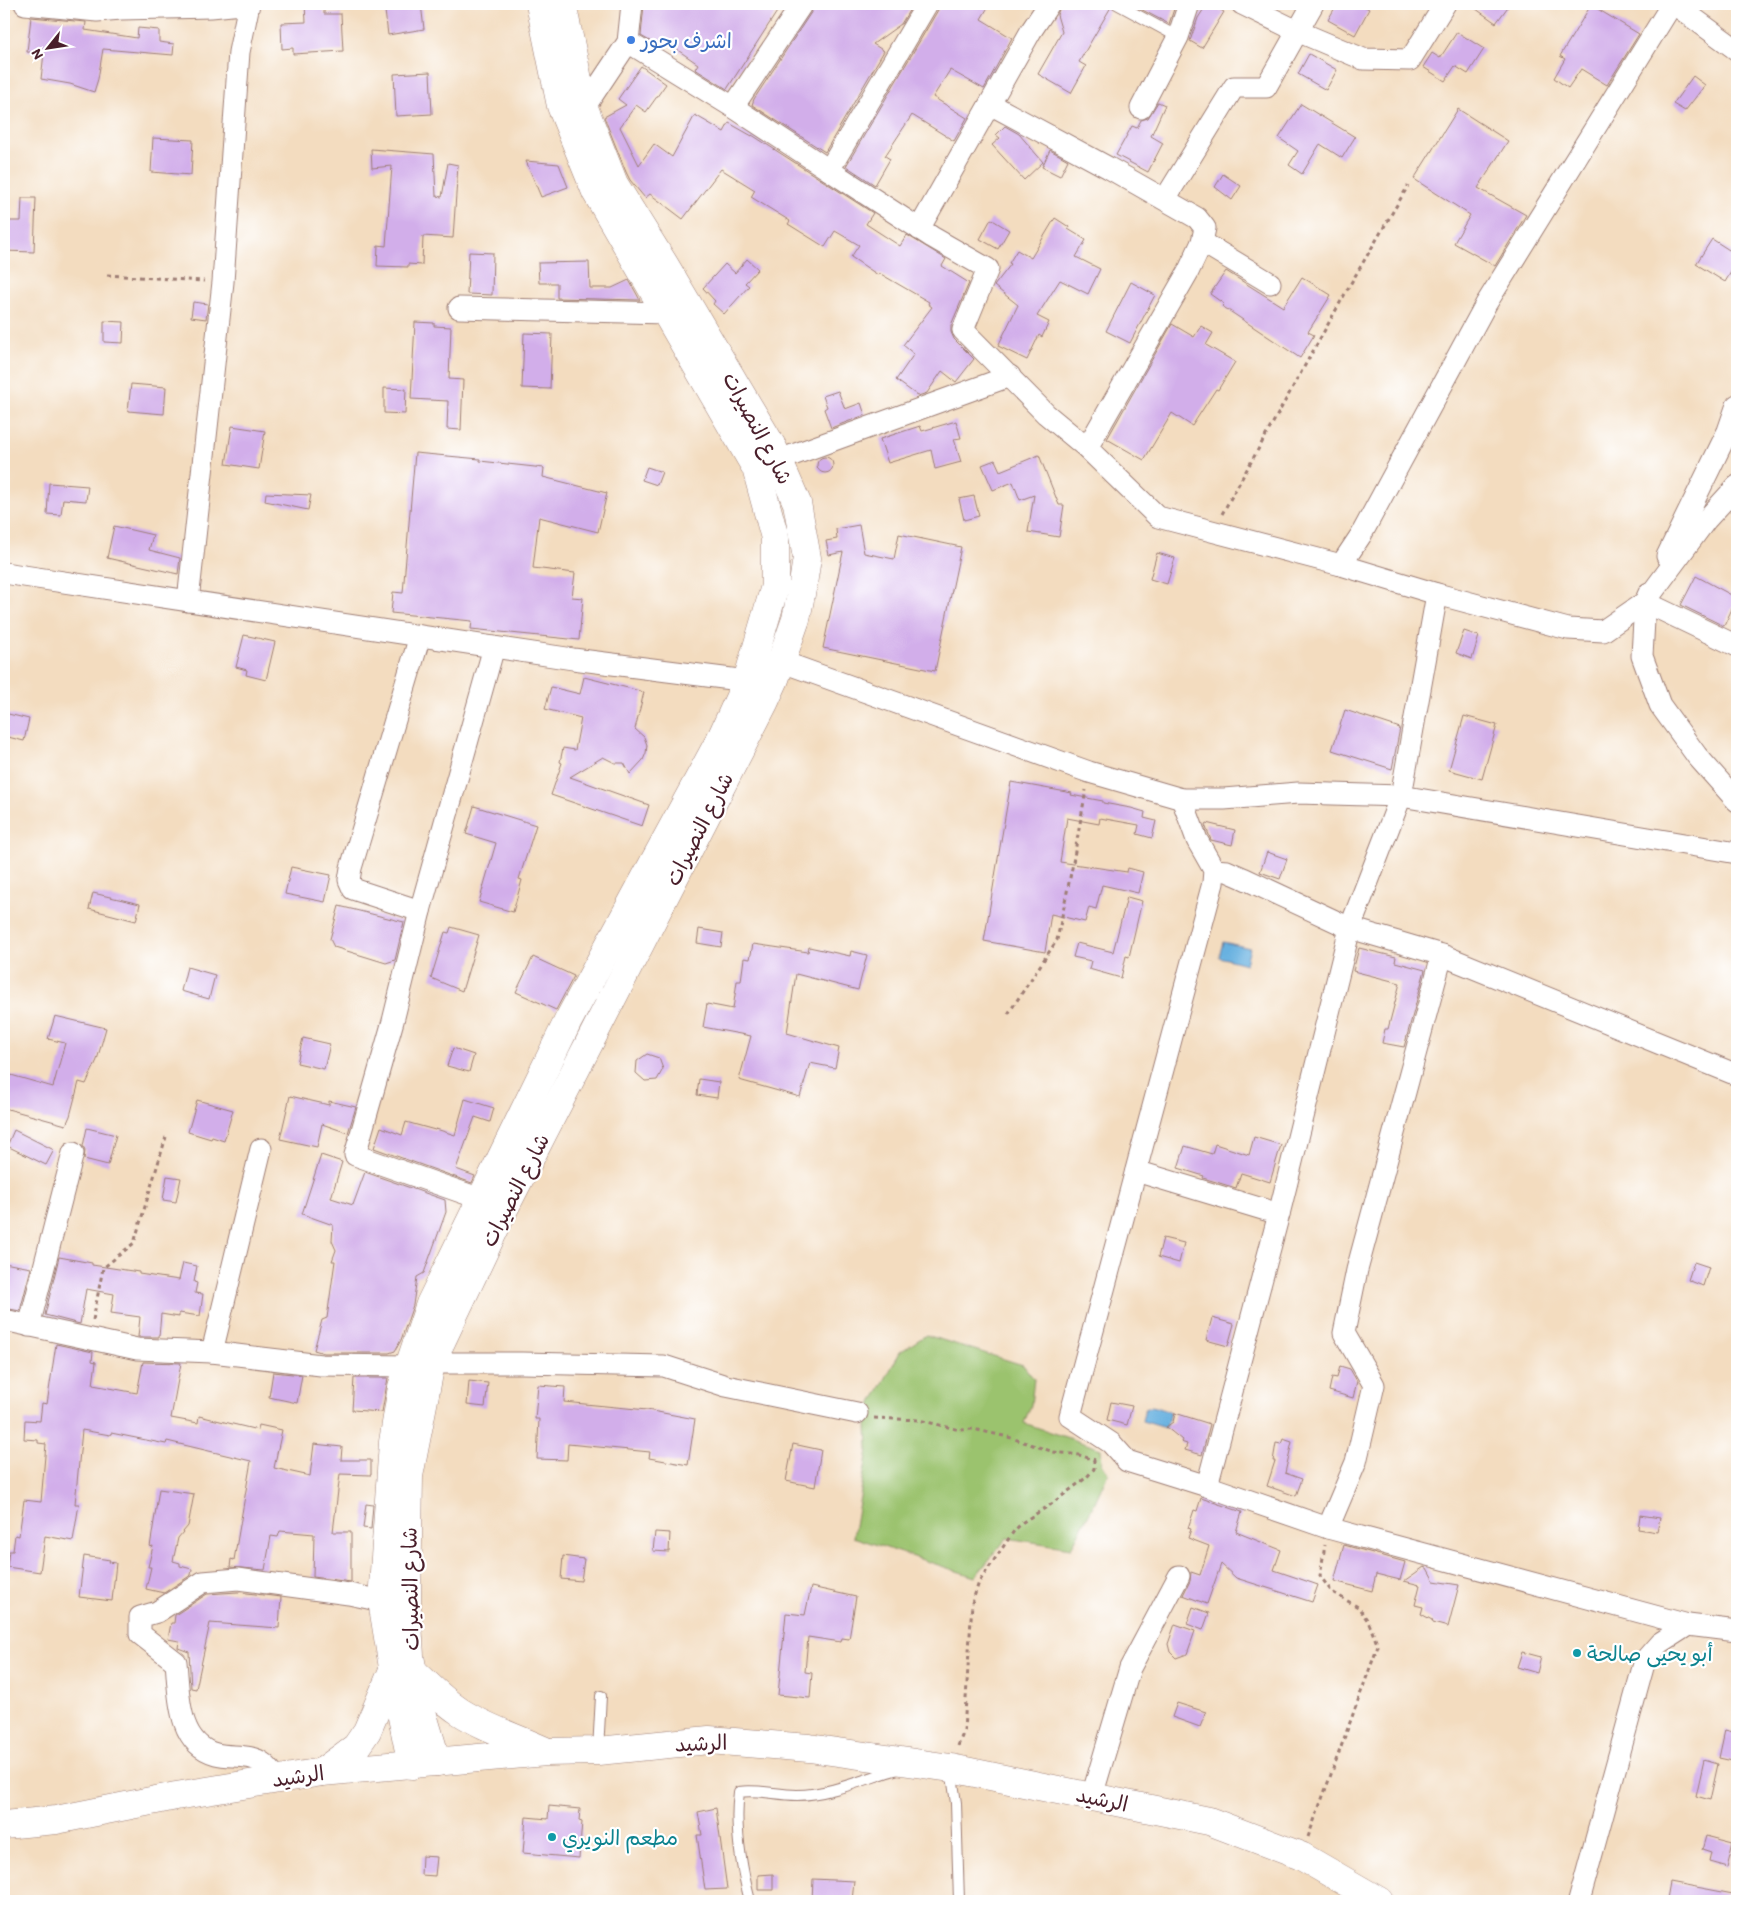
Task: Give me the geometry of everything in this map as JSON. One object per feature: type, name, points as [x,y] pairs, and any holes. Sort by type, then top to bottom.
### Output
[{"type":"main road","name":"شارع النصيرات","points":[[322,1772],[356,1748],[410,1656],[407,1604],[409,1476],[420,1365],[430,1304],[568,1021],[721,738],[747,681],[775,586],[775,538],[756,468],[596,192],[561,106],[540,4]]},
{"type":"main road","name":"شارع النصيرات","points":[[425,1763],[403,1670],[382,1601],[393,1442],[402,1387],[420,1365],[506,1205],[765,701],[775,679],[796,619],[807,558],[797,503],[779,460],[669,272],[614,184],[584,108],[562,4]]},
{"type":"main road","name":"شارع النصيرات","points":[[403,1670],[459,1711],[490,1728],[546,1752]]},
{"type":"main road","name":"الرشيد","points":[[4,1825],[56,1820],[277,1778],[322,1772],[546,1752],[598,1751],[709,1740],[809,1748],[951,1768],[1209,1821],[1301,1856],[1379,1901]]},
{"type":"street","points":[[26,4],[121,9],[211,7],[242,4]]},
{"type":"street","points":[[188,601],[223,282],[240,52],[249,4]]},
{"type":"street","points":[[584,108],[628,42],[632,4]]},
{"type":"street","points":[[733,107],[800,4]]},
{"type":"street","points":[[829,170],[927,4]]},
{"type":"street","points":[[919,228],[1049,4]]},
{"type":"street","points":[[1141,108],[1178,37],[1189,4]]},
{"type":"street","points":[[1242,4],[1296,31],[1363,59],[1410,60],[1445,4]]},
{"type":"street","points":[[1165,200],[1234,87],[1266,87],[1313,4]]},
{"type":"street","points":[[1341,565],[1361,535],[1486,304],[1673,4],[1737,50]]},
{"type":"street","points":[[628,42],[733,107],[919,228],[988,269],[963,330],[1046,414],[1087,448],[1158,517],[1341,565],[1437,594],[1568,629],[1603,631],[1645,602],[1706,520],[1737,486]]},
{"type":"street","points":[[990,104],[1197,218],[1205,228],[1202,242],[1188,272],[1087,448]]},
{"type":"street","points":[[1202,242],[1270,284]]},
{"type":"street","points":[[459,308],[666,313]]},
{"type":"street","points":[[779,460],[1010,376]]},
{"type":"street","points":[[1737,405],[1728,431],[1645,602],[1642,656],[1660,705],[1697,756],[1737,801]]},
{"type":"street","points":[[4,573],[494,647],[747,681]]},
{"type":"street","points":[[1207,1486],[1279,1214],[1350,928],[1401,796],[1437,594]]},
{"type":"street","points":[[1645,602],[1737,646]]},
{"type":"street","points":[[420,636],[349,880],[353,890],[420,911]]},
{"type":"street","points":[[481,1199],[356,1155],[393,1021],[420,911],[494,647]]},
{"type":"street","points":[[780,661],[1089,772],[1182,799],[1224,799],[1298,794],[1401,796],[1737,853]]},
{"type":"street","points":[[1182,799],[1198,840],[1214,870],[1213,883],[1070,1416],[1111,1443],[1127,1461],[1207,1486],[1328,1528],[1688,1625],[1737,1631]]},
{"type":"street","points":[[1214,870],[1227,871],[1350,928],[1442,955],[1737,1075]]},
{"type":"street","points":[[1328,1528],[1356,1462],[1374,1385],[1344,1333],[1357,1270],[1442,955]]},
{"type":"street","points":[[212,1352],[261,1149]]},
{"type":"street","points":[[29,1326],[73,1153]]},
{"type":"street","points":[[1136,1171],[1279,1214]]},
{"type":"street","points":[[4,1320],[137,1349],[212,1352],[321,1365],[522,1363],[664,1366],[726,1386],[857,1413]]},
{"type":"street","points":[[1092,1796],[1130,1668],[1179,1576]]},
{"type":"street","points":[[277,1778],[264,1764],[251,1757],[216,1754],[201,1748],[188,1732],[180,1705],[176,1662],[140,1634],[140,1618],[157,1612],[204,1582],[238,1579],[349,1594],[382,1601]]},
{"type":"street","points":[[1579,1901],[1645,1660],[1660,1643],[1688,1625]]},
{"type":"lane","points":[[1117,4],[1178,37]]},
{"type":"lane","points":[[598,1751],[601,1696]]},
{"type":"lane","points":[[750,1901],[741,1865],[737,1805],[739,1792],[750,1790],[796,1795],[814,1794],[918,1764]]},
{"type":"lane","points":[[951,1768],[956,1803],[959,1901]]},
{"type":"path","points":[[1212,532],[1350,283],[1408,186]]},
{"type":"path","points":[[107,275],[223,282]]},
{"type":"path","points":[[1008,1014],[1057,940],[1089,772]]},
{"type":"path","points":[[90,1338],[104,1268],[134,1243],[166,1137]]},
{"type":"path","points":[[857,1413],[875,1418],[919,1420],[960,1430],[973,1429],[1008,1437],[1054,1452],[1079,1455],[1094,1460],[1127,1461]]},
{"type":"path","points":[[951,1768],[964,1731],[972,1603],[979,1582],[1014,1531],[1023,1522],[1050,1506],[1087,1477],[1094,1469],[1094,1460]]},
{"type":"path","points":[[1301,1856],[1378,1646],[1368,1621],[1358,1607],[1332,1592],[1320,1576],[1328,1528]]},
{"type":"green space","points":[[926,1335],[1023,1365],[1034,1379],[1031,1405],[1024,1423],[1101,1449],[1102,1464],[1108,1473],[1071,1548],[1007,1538],[975,1577],[853,1537],[868,1450],[867,1425],[872,1403],[900,1352]]},
{"type":"water","points":[[1223,942],[1250,948],[1246,964],[1219,957]]},
{"type":"water","points":[[1152,1406],[1170,1412],[1166,1428],[1142,1421],[1145,1409]]},
{"type":"building","points":[[305,4],[324,4],[324,14],[341,14],[343,51],[293,54],[293,48],[282,49],[281,23],[306,22]]},
{"type":"building","points":[[391,4],[421,4],[424,29],[388,35],[385,11],[392,10]]},
{"type":"building","points":[[644,4],[782,4],[727,89],[695,69],[698,64],[666,42],[662,48],[641,36]]},
{"type":"building","points":[[814,4],[913,4],[901,24],[873,44],[884,51],[825,152],[752,105],[754,99],[812,11]]},
{"type":"building","points":[[939,4],[990,4],[981,19],[1012,38],[984,89],[950,70],[933,97],[967,118],[954,141],[912,115],[885,156],[890,159],[875,185],[846,166],[938,10]]},
{"type":"building","points":[[1061,4],[1110,4],[1111,7],[1079,62],[1086,66],[1071,93],[1038,74],[1062,32],[1057,15]]},
{"type":"building","points":[[1131,4],[1171,4],[1175,6],[1169,24]]},
{"type":"building","points":[[1207,4],[1224,12],[1202,48],[1190,41],[1198,18]]},
{"type":"building","points":[[1337,4],[1360,4],[1369,9],[1355,35],[1328,20]]},
{"type":"building","points":[[1469,4],[1510,4],[1496,23]]},
{"type":"building","points":[[1591,5],[1639,34],[1607,85],[1581,69],[1568,88],[1554,78],[1565,59],[1560,56]]},
{"type":"building","points":[[31,17],[86,22],[85,30],[137,38],[138,28],[159,30],[159,42],[174,44],[173,55],[103,49],[94,92],[70,84],[41,79],[44,53],[27,52]]},
{"type":"building","points":[[1457,32],[1484,49],[1468,74],[1455,66],[1445,81],[1423,67],[1432,53],[1440,58]]},
{"type":"building","points":[[1309,54],[1337,70],[1326,90],[1298,74]]},
{"type":"building","points":[[641,66],[666,84],[646,112],[636,105],[620,127],[639,165],[654,144],[672,157],[695,115],[724,132],[729,123],[752,135],[873,213],[866,224],[900,246],[907,235],[946,259],[942,266],[969,283],[951,325],[951,332],[954,339],[974,359],[956,382],[942,371],[927,393],[918,396],[896,380],[914,354],[903,345],[932,307],[928,304],[929,302],[879,273],[878,275],[851,257],[859,245],[835,231],[825,247],[788,224],[790,221],[751,197],[755,190],[721,169],[683,219],[650,194],[645,198],[630,180],[604,117],[626,105],[618,99]]},
{"type":"building","points":[[430,72],[432,114],[396,116],[394,74]]},
{"type":"building","points":[[1693,76],[1705,85],[1685,111],[1673,104]]},
{"type":"building","points":[[1158,102],[1165,105],[1151,136],[1163,143],[1148,172],[1116,155],[1132,126],[1137,128],[1141,120],[1148,118]]},
{"type":"building","points":[[1301,104],[1355,137],[1342,158],[1320,144],[1302,174],[1289,165],[1298,151],[1279,138]]},
{"type":"building","points":[[1458,109],[1508,141],[1478,188],[1526,215],[1495,266],[1454,243],[1470,215],[1414,179]]},
{"type":"building","points":[[1005,126],[1019,134],[1043,162],[1024,180],[992,145],[1000,138],[996,135]]},
{"type":"building","points":[[153,138],[193,140],[191,175],[151,172]]},
{"type":"building","points":[[371,149],[434,154],[436,196],[442,197],[448,163],[458,165],[453,238],[423,236],[422,265],[408,264],[408,267],[377,266],[378,245],[386,246],[392,166],[372,168]]},
{"type":"building","points":[[1050,150],[1068,160],[1060,176],[1042,167]]},
{"type":"building","points":[[526,161],[559,164],[568,187],[541,197]]},
{"type":"building","points":[[1223,174],[1241,186],[1232,200],[1215,187]]},
{"type":"building","points":[[22,198],[36,198],[34,252],[4,251],[4,228],[7,228],[7,221],[21,221]]},
{"type":"building","points":[[1055,218],[1086,240],[1076,257],[1100,269],[1088,294],[1060,280],[1037,316],[1049,322],[1042,337],[1039,335],[1027,360],[998,346],[1018,305],[994,286],[1011,264],[1009,263],[1017,250],[1031,258]]},
{"type":"building","points":[[991,219],[1009,230],[998,249],[980,239]]},
{"type":"building","points":[[1712,239],[1737,255],[1737,262],[1725,282],[1696,264]]},
{"type":"building","points":[[469,252],[493,253],[492,295],[467,294]]},
{"type":"building","points":[[747,259],[758,269],[745,283],[749,286],[724,314],[713,304],[715,301],[703,288],[725,264],[735,273]]},
{"type":"building","points":[[589,262],[590,288],[612,288],[629,280],[640,300],[557,298],[557,283],[539,283],[538,263]]},
{"type":"building","points":[[1226,271],[1283,307],[1302,277],[1331,295],[1308,332],[1314,335],[1300,358],[1222,306],[1224,304],[1210,294]]},
{"type":"building","points":[[1131,282],[1155,295],[1130,343],[1106,331]]},
{"type":"building","points":[[193,302],[208,304],[206,319],[191,317]]},
{"type":"building","points":[[104,321],[124,322],[123,343],[104,342]]},
{"type":"building","points":[[415,322],[434,323],[434,326],[451,327],[449,379],[463,380],[461,430],[447,429],[448,401],[411,399]]},
{"type":"building","points":[[1172,324],[1194,337],[1201,326],[1213,333],[1206,345],[1235,362],[1218,390],[1216,389],[1192,426],[1172,413],[1144,460],[1107,439]]},
{"type":"building","points":[[524,333],[552,334],[550,389],[522,388]]},
{"type":"building","points":[[131,384],[166,387],[164,414],[128,411]]},
{"type":"building","points":[[384,388],[406,389],[405,414],[384,413]]},
{"type":"building","points":[[838,391],[845,409],[861,403],[865,415],[831,428],[824,409],[827,407],[823,396]]},
{"type":"building","points":[[956,421],[961,438],[954,439],[961,462],[935,469],[931,450],[888,463],[880,439],[920,426],[922,431]]},
{"type":"building","points":[[232,426],[265,431],[259,469],[226,464]]},
{"type":"building","points":[[415,453],[480,459],[480,461],[544,468],[543,477],[607,493],[598,532],[539,517],[533,568],[575,573],[572,597],[583,598],[579,640],[471,629],[472,621],[391,613],[393,592],[403,593]]},
{"type":"building","points":[[1039,455],[1059,505],[1064,505],[1059,537],[1028,532],[1034,495],[1020,500],[1013,482],[993,490],[982,465],[995,460],[1000,471]]},
{"type":"building","points":[[822,457],[828,457],[833,462],[831,471],[822,473],[817,468],[817,462]]},
{"type":"building","points":[[647,467],[662,472],[657,485],[642,480]]},
{"type":"building","points":[[49,483],[88,486],[86,501],[63,499],[61,515],[47,514]]},
{"type":"building","points":[[266,493],[311,495],[308,510],[265,501]]},
{"type":"building","points":[[974,496],[979,516],[964,520],[959,499]]},
{"type":"building","points":[[859,525],[864,553],[894,559],[899,534],[961,547],[935,671],[823,648],[843,552],[829,555],[826,541],[837,539],[836,529]]},
{"type":"building","points":[[114,526],[153,535],[149,550],[180,558],[178,574],[107,558]]},
{"type":"building","points":[[1157,553],[1175,558],[1167,584],[1150,579]]},
{"type":"building","points":[[1696,576],[1737,598],[1724,626],[1681,605]]},
{"type":"building","points":[[1464,631],[1479,636],[1472,659],[1456,653]]},
{"type":"building","points":[[244,635],[275,642],[266,680],[246,675],[247,670],[236,667]]},
{"type":"building","points":[[584,677],[644,692],[635,729],[644,737],[647,745],[643,760],[630,774],[624,763],[615,763],[603,757],[570,777],[649,805],[642,826],[551,795],[562,763],[560,762],[563,748],[575,750],[581,718],[545,709],[551,687],[580,694]]},
{"type":"building","points":[[1345,710],[1400,728],[1392,769],[1332,750]]},
{"type":"building","points":[[4,713],[29,719],[24,741],[4,736]]},
{"type":"building","points":[[1464,716],[1497,725],[1482,779],[1449,770]]},
{"type":"building","points":[[1011,782],[1072,793],[1071,795],[1131,808],[1145,812],[1144,818],[1156,821],[1152,838],[1137,834],[1139,825],[1100,818],[1099,824],[1067,818],[1060,862],[1127,872],[1128,868],[1143,872],[1138,893],[1102,885],[1096,909],[1089,907],[1085,922],[1051,914],[1045,952],[984,941]]},
{"type":"building","points":[[474,806],[536,825],[519,879],[522,880],[513,912],[479,902],[496,843],[466,834]]},
{"type":"building","points":[[1206,823],[1235,830],[1232,845],[1211,840],[1205,825]]},
{"type":"building","points":[[1267,852],[1287,859],[1280,879],[1260,872]]},
{"type":"building","points":[[291,867],[331,875],[325,902],[285,894]]},
{"type":"building","points":[[93,893],[140,904],[136,921],[89,909]]},
{"type":"building","points":[[1127,897],[1142,901],[1129,957],[1126,956],[1121,978],[1089,969],[1091,961],[1073,957],[1077,943],[1113,952]]},
{"type":"building","points":[[339,906],[404,922],[395,960],[386,963],[334,947],[330,939]]},
{"type":"building","points":[[451,927],[479,935],[462,991],[431,978],[445,932],[449,933]]},
{"type":"building","points":[[699,929],[723,933],[721,947],[697,943]]},
{"type":"building","points":[[753,944],[808,952],[809,947],[850,956],[851,951],[867,955],[858,990],[796,974],[787,1033],[839,1048],[835,1068],[810,1063],[800,1097],[739,1080],[751,1036],[703,1027],[707,1004],[733,1009],[737,981],[741,981],[744,958],[750,959]]},
{"type":"building","points":[[1359,948],[1396,957],[1395,962],[1425,970],[1404,1047],[1382,1043],[1385,1029],[1388,1029],[1400,983],[1353,971]]},
{"type":"building","points":[[533,957],[574,976],[556,1010],[516,992]]},
{"type":"building","points":[[187,967],[215,975],[209,999],[181,991]]},
{"type":"building","points":[[55,1016],[106,1028],[97,1060],[86,1084],[79,1082],[66,1125],[4,1108],[4,1073],[53,1087],[65,1043],[48,1039]]},
{"type":"building","points":[[303,1038],[330,1044],[324,1069],[297,1063]]},
{"type":"building","points":[[453,1048],[474,1055],[469,1072],[447,1066]]},
{"type":"building","points":[[647,1054],[659,1058],[663,1069],[657,1080],[645,1081],[636,1073],[637,1061]]},
{"type":"building","points":[[699,1079],[719,1082],[717,1098],[697,1095]]},
{"type":"building","points":[[290,1096],[329,1105],[329,1101],[356,1107],[348,1133],[322,1124],[317,1147],[280,1139]]},
{"type":"building","points":[[465,1099],[494,1108],[490,1122],[475,1117],[456,1169],[475,1176],[472,1183],[374,1148],[381,1127],[402,1135],[406,1122],[455,1135]]},
{"type":"building","points":[[197,1100],[233,1110],[224,1141],[188,1132]]},
{"type":"building","points":[[87,1128],[116,1135],[108,1165],[84,1159],[85,1150],[83,1146]]},
{"type":"building","points":[[14,1130],[54,1150],[46,1165],[7,1146]]},
{"type":"building","points":[[1254,1137],[1281,1145],[1270,1182],[1241,1173],[1236,1188],[1178,1168],[1185,1146],[1212,1154],[1215,1144],[1249,1155]]},
{"type":"building","points":[[321,1155],[342,1162],[331,1198],[353,1205],[365,1172],[445,1200],[446,1212],[424,1273],[417,1277],[413,1305],[401,1340],[395,1351],[389,1353],[324,1353],[314,1350],[322,1320],[327,1318],[335,1261],[332,1261],[336,1250],[332,1241],[333,1225],[302,1214]]},
{"type":"building","points":[[167,1176],[181,1178],[176,1202],[163,1200]]},
{"type":"building","points":[[1163,1238],[1184,1243],[1179,1263],[1158,1257]]},
{"type":"building","points":[[59,1257],[92,1263],[92,1265],[179,1280],[183,1263],[197,1266],[194,1282],[197,1283],[195,1293],[203,1294],[200,1316],[179,1313],[179,1317],[161,1314],[159,1337],[138,1337],[140,1317],[111,1313],[114,1294],[86,1289],[80,1324],[45,1315]]},
{"type":"building","points":[[1694,1262],[1709,1267],[1703,1286],[1688,1280]]},
{"type":"building","points":[[4,1263],[31,1268],[20,1311],[4,1308]]},
{"type":"building","points":[[1212,1318],[1234,1324],[1228,1346],[1206,1340]]},
{"type":"building","points":[[56,1344],[93,1352],[92,1361],[96,1362],[93,1385],[137,1393],[143,1362],[181,1363],[171,1418],[198,1423],[199,1416],[258,1430],[259,1425],[282,1430],[274,1468],[310,1476],[314,1444],[342,1447],[341,1460],[371,1460],[371,1475],[340,1474],[333,1532],[351,1532],[351,1582],[313,1577],[314,1534],[280,1531],[278,1537],[271,1536],[265,1570],[230,1567],[231,1559],[234,1560],[251,1461],[167,1441],[166,1444],[111,1433],[110,1435],[82,1430],[75,1504],[79,1504],[73,1541],[45,1536],[40,1572],[7,1567],[9,1551],[13,1551],[15,1535],[19,1536],[24,1500],[41,1502],[46,1444],[38,1443],[38,1440],[24,1439],[25,1420],[40,1421],[42,1403],[47,1404]]},
{"type":"building","points":[[1340,1366],[1350,1369],[1357,1381],[1353,1398],[1329,1391],[1332,1377],[1337,1378]]},
{"type":"building","points":[[273,1372],[302,1375],[297,1403],[269,1397]]},
{"type":"building","points":[[354,1378],[388,1378],[382,1412],[352,1410]]},
{"type":"building","points":[[469,1381],[488,1383],[485,1407],[467,1405]]},
{"type":"building","points":[[538,1385],[565,1387],[564,1402],[647,1410],[695,1419],[688,1465],[649,1458],[650,1452],[568,1444],[567,1460],[537,1459],[539,1419],[535,1419]]},
{"type":"building","points":[[1111,1402],[1132,1406],[1127,1425],[1107,1420]]},
{"type":"building","points":[[1175,1413],[1210,1424],[1202,1455],[1185,1450],[1187,1444],[1181,1442],[1182,1440],[1166,1427],[1173,1422]]},
{"type":"building","points":[[1283,1439],[1292,1442],[1285,1473],[1302,1479],[1296,1496],[1267,1486],[1275,1461],[1273,1461],[1276,1443],[1281,1444]]},
{"type":"building","points":[[793,1444],[821,1450],[815,1487],[786,1481]]},
{"type":"building","points":[[159,1489],[194,1494],[188,1526],[178,1538],[173,1561],[180,1563],[180,1566],[192,1569],[191,1575],[164,1593],[146,1589],[151,1567],[148,1567],[153,1546],[150,1547]]},
{"type":"building","points":[[1201,1498],[1242,1512],[1236,1532],[1281,1550],[1274,1570],[1318,1585],[1312,1602],[1236,1578],[1221,1564],[1207,1604],[1183,1595],[1190,1581],[1191,1572],[1200,1575],[1209,1546],[1188,1538],[1191,1529],[1188,1528],[1194,1510],[1197,1511]]},
{"type":"building","points":[[366,1504],[373,1505],[371,1529],[363,1528]]},
{"type":"building","points":[[1640,1515],[1660,1518],[1657,1532],[1638,1529]]},
{"type":"building","points":[[655,1532],[670,1533],[669,1552],[653,1551]]},
{"type":"building","points":[[1344,1545],[1405,1562],[1400,1580],[1376,1574],[1372,1591],[1334,1581]]},
{"type":"building","points":[[84,1556],[110,1560],[109,1562],[116,1563],[112,1601],[79,1597]]},
{"type":"building","points":[[563,1556],[584,1559],[581,1581],[561,1579]]},
{"type":"building","points":[[1424,1567],[1427,1568],[1434,1581],[1459,1585],[1448,1627],[1433,1623],[1432,1620],[1421,1614],[1423,1607],[1415,1605],[1420,1585],[1404,1581]]},
{"type":"building","points":[[811,1587],[856,1597],[849,1639],[842,1638],[841,1642],[808,1637],[805,1672],[812,1673],[810,1698],[778,1695],[786,1613],[805,1615]]},
{"type":"building","points":[[238,1592],[281,1597],[279,1628],[210,1623],[196,1689],[191,1688],[189,1652],[178,1648],[179,1641],[168,1639],[171,1623],[174,1623],[175,1615],[207,1594]]},
{"type":"building","points":[[1193,1607],[1209,1613],[1203,1630],[1187,1624]]},
{"type":"building","points":[[1175,1624],[1195,1631],[1187,1654],[1176,1658],[1170,1652],[1168,1644]]},
{"type":"building","points":[[1522,1652],[1541,1657],[1537,1673],[1517,1667]]},
{"type":"building","points":[[1177,1703],[1206,1712],[1200,1727],[1172,1717]]},
{"type":"building","points":[[1725,1730],[1737,1733],[1737,1762],[1719,1758]]},
{"type":"building","points":[[1704,1760],[1718,1764],[1710,1800],[1696,1796]]},
{"type":"building","name":"مطعم النويري","points":[[549,1806],[580,1809],[579,1821],[582,1822],[579,1858],[523,1853],[526,1817],[548,1819]]},
{"type":"building","points":[[716,1808],[727,1889],[705,1890],[697,1835],[702,1835],[698,1812]]},
{"type":"building","points":[[1706,1836],[1733,1843],[1727,1867],[1709,1862],[1711,1853],[1702,1850]]},
{"type":"building","points":[[422,1856],[437,1857],[435,1876],[421,1875]]},
{"type":"building","points":[[773,1874],[773,1890],[758,1890],[758,1875]]},
{"type":"building","points":[[813,1879],[854,1881],[852,1901],[812,1901]]},
{"type":"building","points":[[1670,1882],[1733,1894],[1732,1901],[1679,1901],[1667,1899]]},
{"type":"place","name":"اشرف بحور","points":[[631,40]]},
{"type":"place","name":"أبو يحيى صالحة","points":[[1577,1653]]},
{"type":"place","name":"مطعم النويري","points":[[552,1837]]}]
